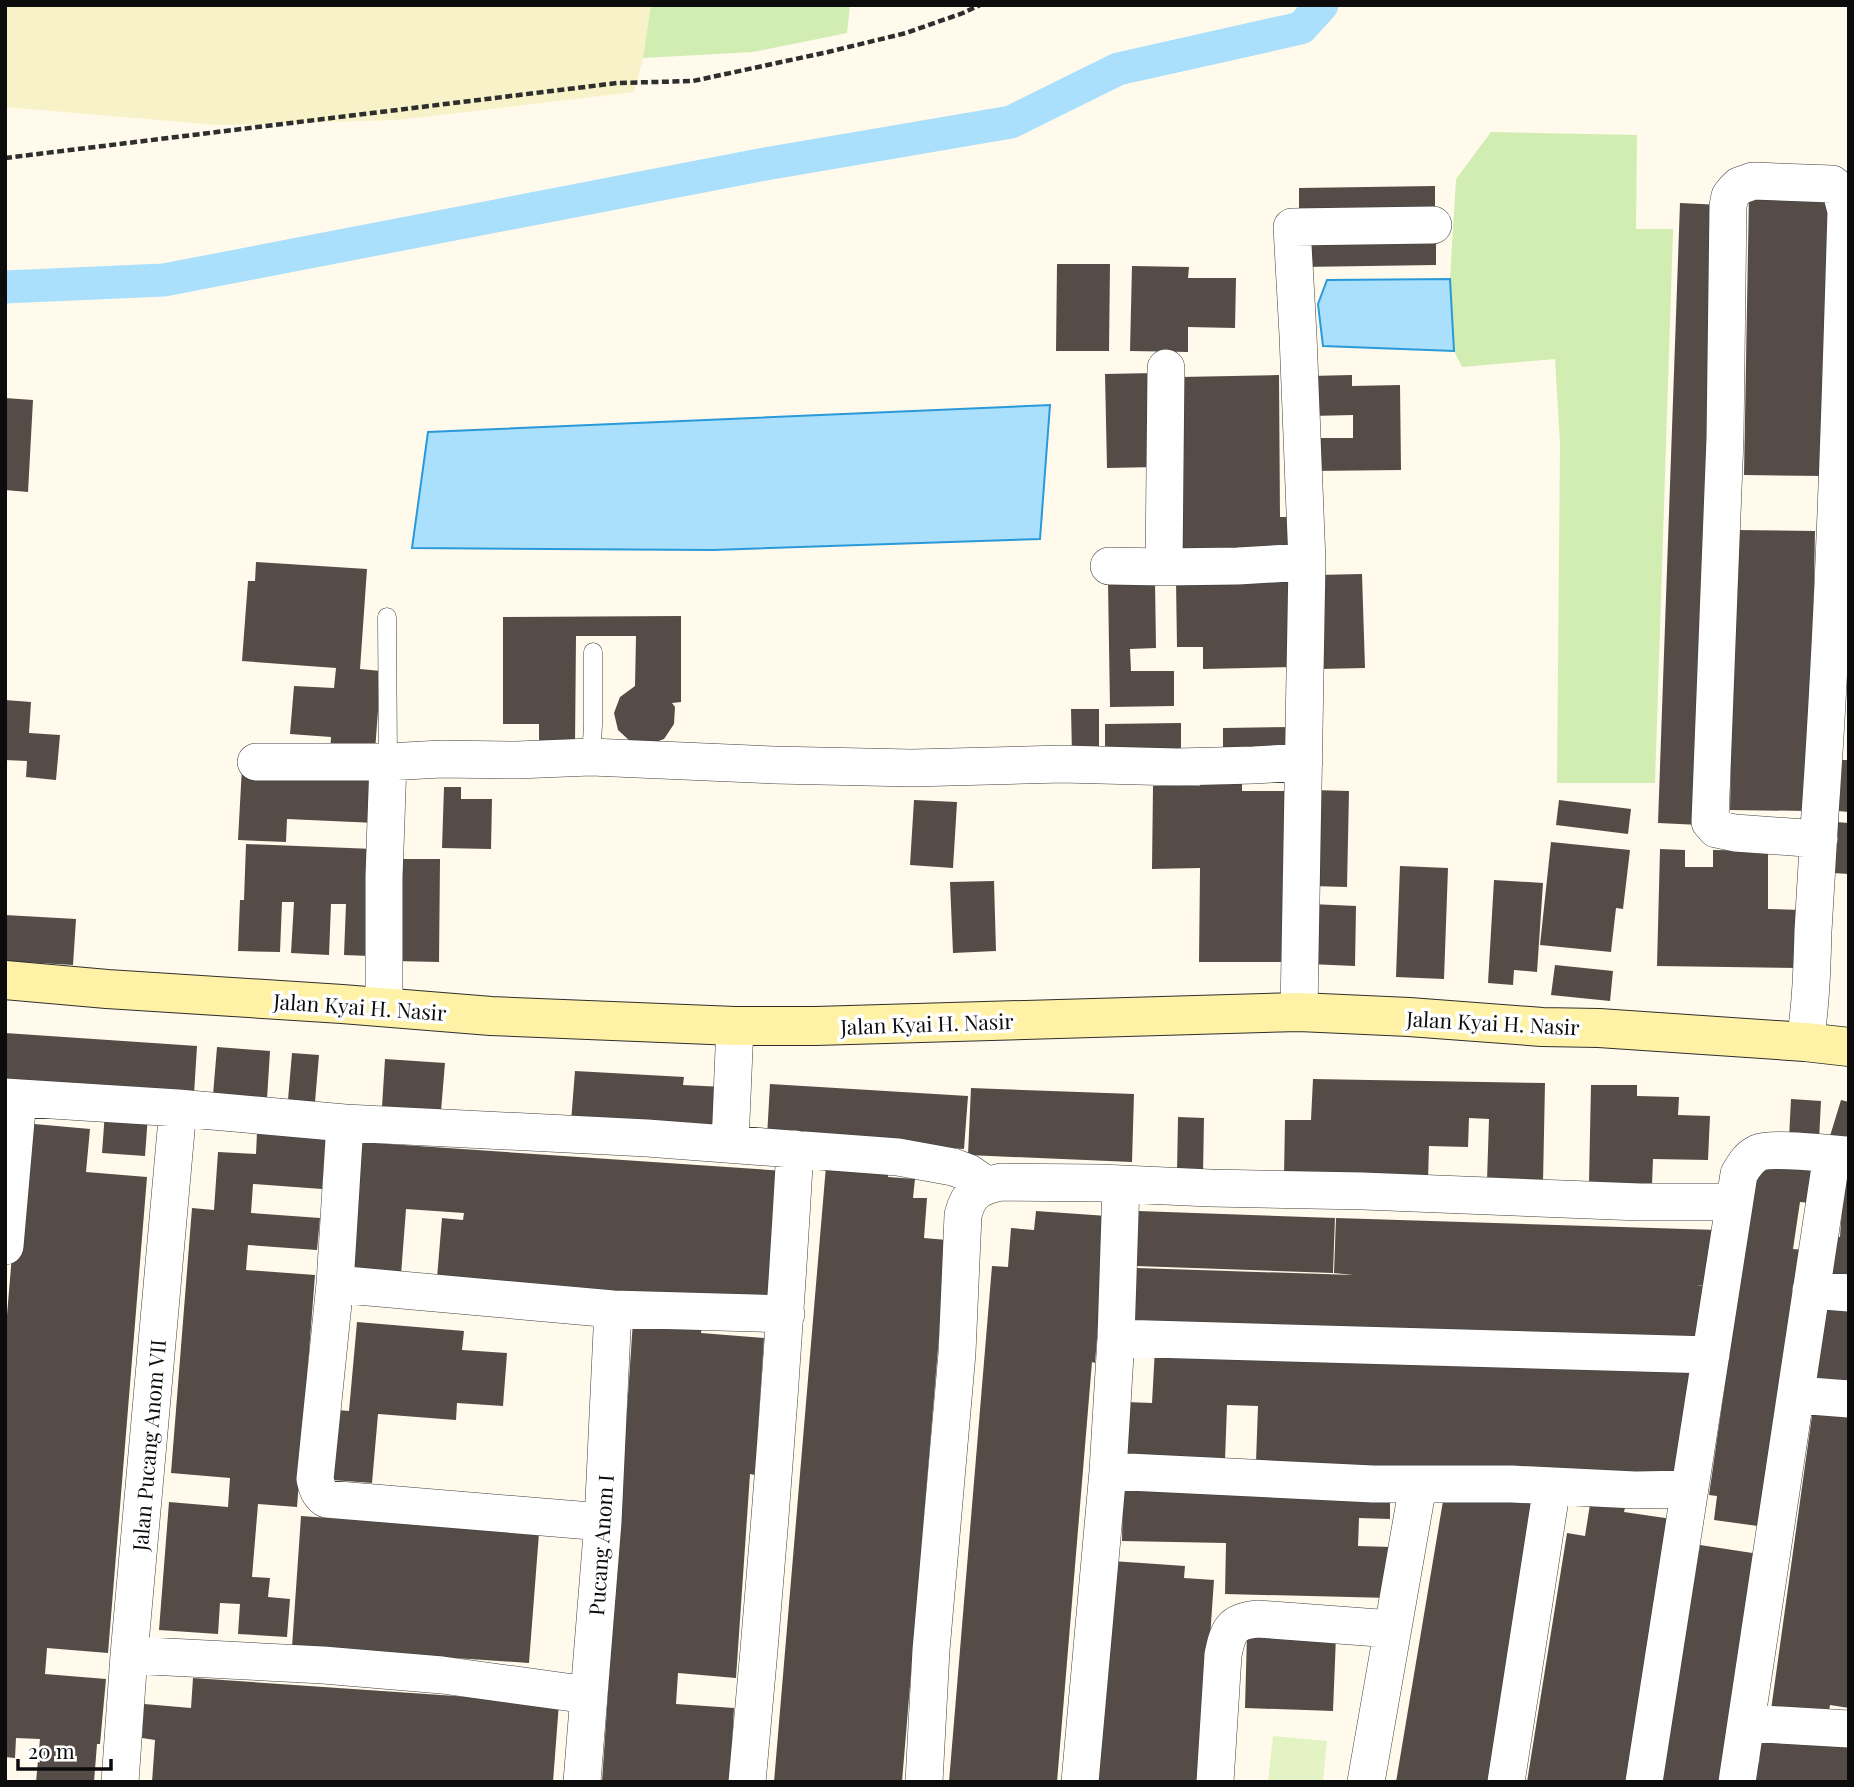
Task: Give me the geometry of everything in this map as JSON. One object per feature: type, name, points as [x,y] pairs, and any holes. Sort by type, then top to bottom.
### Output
[{"type":"main road","name":"Jalan Kyai H. Nasir","points":[[5,979],[107,989],[491,1016],[735,1026],[1299,1012],[1599,1028],[1849,1046]]},
{"type":"street","points":[[1805,1042],[1809,1015],[1827,711],[1846,211],[1842,191],[1832,184],[1753,181],[1734,191],[1728,206],[1725,438],[1710,822],[1716,829],[1735,832],[1819,839]]},
{"type":"street","points":[[1299,1012],[1307,562],[1292,227],[1433,225]]},
{"type":"street","points":[[1164,566],[1166,368]]},
{"type":"street","points":[[1108,566],[1238,566],[1307,562]]},
{"type":"street","points":[[256,762],[591,757],[912,768],[1062,764],[1177,767],[1304,762]]},
{"type":"street","points":[[384,1007],[384,877],[388,762]]},
{"type":"street","points":[[730,1144],[735,1026]]},
{"type":"street","points":[[5,1246],[12,1098],[178,1108],[345,1123],[647,1138],[898,1157],[969,1173],[986,1185]]},
{"type":"street","name":"Jalan Pucang Anom VII","points":[[120,1782],[178,1108]]},
{"type":"street","points":[[345,1123],[335,1284],[316,1487],[326,1499],[603,1522]]},
{"type":"street","points":[[747,1782],[764,1607],[786,1314],[795,1149]]},
{"type":"street","points":[[1644,1782],[1739,1174],[1755,1154],[1763,1151],[1840,1155],[1811,1290],[1737,1782]]},
{"type":"street","points":[[924,1782],[931,1650],[957,1353],[963,1215],[967,1200],[975,1192],[986,1185],[1001,1182],[1363,1191],[1640,1202],[1733,1202]]},
{"type":"street","points":[[1080,1782],[1108,1471],[1121,1184]]},
{"type":"street","points":[[335,1284],[613,1309],[786,1314]]},
{"type":"street","points":[[1811,1290],[1849,1293]]},
{"type":"street","name":"Pucang Anom I","points":[[582,1782],[603,1522],[613,1309]]},
{"type":"street","points":[[1116,1338],[1711,1355]]},
{"type":"street","points":[[1797,1395],[1849,1399]]},
{"type":"street","points":[[1108,1471],[1373,1484],[1512,1484],[1634,1490],[1689,1489]]},
{"type":"street","points":[[1366,1782],[1418,1485]]},
{"type":"street","points":[[1506,1782],[1552,1486]]},
{"type":"street","points":[[1215,1782],[1223,1655],[1230,1630],[1236,1623],[1258,1619],[1392,1629]]},
{"type":"street","points":[[129,1655],[323,1665],[442,1675],[588,1695]]},
{"type":"street","points":[[1746,1723],[1849,1729]]},
{"type":"lane","points":[[387,617],[388,762]]},
{"type":"lane","points":[[591,757],[593,652]]},
{"type":"path","points":[[5,158],[617,83],[693,81],[906,33],[979,5]]},
{"type":"shaded area","points":[[5,5],[651,5],[644,55],[634,92],[398,120],[218,125],[5,107]]},
{"type":"green space","points":[[651,5],[850,5],[847,33],[753,52],[643,58]]},
{"type":"green space","points":[[1491,132],[1637,135],[1636,229],[1673,229],[1655,783],[1557,783],[1560,443],[1555,359],[1462,367],[1454,351],[1450,279],[1456,179]]},
{"type":"green space","points":[[1273,1736],[1327,1741],[1323,1782],[1268,1782]]},
{"type":"water","points":[[1450,279],[1454,351],[1323,346],[1318,304],[1327,280]]},
{"type":"water","points":[[1050,405],[1040,539],[713,550],[412,548],[428,432]]},
{"type":"building","points":[[1435,186],[1435,219],[1299,221],[1299,188]]},
{"type":"building","points":[[1749,194],[1829,195],[1824,476],[1744,475]]},
{"type":"building","points":[[1680,203],[1722,205],[1700,825],[1658,823]]},
{"type":"building","points":[[1436,232],[1436,265],[1300,267],[1299,233]]},
{"type":"building","points":[[1057,264],[1110,264],[1109,351],[1056,351]]},
{"type":"building","points":[[1132,266],[1189,267],[1188,278],[1236,278],[1235,328],[1188,327],[1188,352],[1130,351]]},
{"type":"building","points":[[1155,373],[1156,467],[1107,468],[1105,374]]},
{"type":"building","points":[[1279,375],[1280,517],[1293,517],[1293,556],[1174,557],[1180,377]]},
{"type":"building","points":[[1352,375],[1352,386],[1400,385],[1401,470],[1312,471],[1312,438],[1353,438],[1353,415],[1311,416],[1310,376]]},
{"type":"building","points":[[5,398],[33,400],[28,492],[5,490]]},
{"type":"building","points":[[1735,530],[1815,531],[1810,811],[1730,810]]},
{"type":"building","points":[[256,562],[367,569],[360,669],[381,671],[375,751],[330,754],[331,737],[290,734],[294,686],[334,688],[336,668],[242,661],[248,581],[255,581]]},
{"type":"building","points":[[1362,574],[1365,668],[1319,669],[1316,575]]},
{"type":"building","points":[[1292,579],[1293,667],[1203,669],[1203,647],[1177,647],[1176,581]]},
{"type":"building","points":[[1155,581],[1156,648],[1130,649],[1131,671],[1174,671],[1174,706],[1110,707],[1108,582]]},
{"type":"building","points":[[681,616],[681,702],[672,703],[675,707],[674,724],[664,739],[648,745],[631,742],[618,730],[614,713],[620,697],[635,686],[636,636],[576,636],[575,745],[539,745],[539,724],[503,724],[503,617]]},
{"type":"building","points":[[5,700],[31,702],[29,733],[60,735],[56,780],[26,777],[27,761],[5,760]]},
{"type":"building","points":[[1071,709],[1099,709],[1099,755],[1072,755]]},
{"type":"building","points":[[1181,723],[1181,757],[1105,759],[1105,724]]},
{"type":"building","points":[[1296,727],[1296,759],[1223,760],[1223,728]]},
{"type":"building","points":[[1840,760],[1849,760],[1849,812],[1838,811]]},
{"type":"building","points":[[242,767],[378,773],[376,823],[287,819],[286,842],[238,840]]},
{"type":"building","points":[[1200,780],[1242,780],[1242,791],[1290,791],[1289,962],[1199,962],[1200,868],[1152,869],[1153,786],[1200,786]]},
{"type":"building","points":[[444,787],[461,787],[461,799],[492,799],[491,849],[442,848]]},
{"type":"building","points":[[1312,790],[1349,791],[1347,887],[1311,886]]},
{"type":"building","points":[[914,800],[957,802],[953,868],[910,865]]},
{"type":"building","points":[[1559,800],[1631,809],[1628,834],[1556,825]]},
{"type":"building","points":[[1836,822],[1849,823],[1849,874],[1832,873]]},
{"type":"building","points":[[1551,842],[1630,850],[1623,909],[1616,908],[1611,952],[1540,945]]},
{"type":"building","points":[[246,844],[374,849],[370,956],[344,955],[346,904],[331,904],[329,955],[291,953],[294,902],[282,902],[280,952],[238,951],[240,900],[244,900]]},
{"type":"building","points":[[1660,849],[1685,850],[1685,867],[1713,867],[1713,850],[1768,851],[1768,909],[1801,910],[1799,968],[1657,966]]},
{"type":"building","points":[[395,859],[440,859],[439,962],[395,961]]},
{"type":"building","points":[[1400,866],[1448,868],[1444,979],[1396,977]]},
{"type":"building","points":[[1494,880],[1543,883],[1537,972],[1514,970],[1513,985],[1488,983]]},
{"type":"building","points":[[994,881],[996,951],[953,953],[950,882]]},
{"type":"building","points":[[1311,904],[1356,906],[1355,966],[1309,964]]},
{"type":"building","points":[[5,915],[76,919],[73,965],[5,961]]},
{"type":"building","points":[[1555,965],[1613,971],[1610,1001],[1551,995]]},
{"type":"building","points":[[5,1033],[197,1046],[194,1094],[5,1081]]},
{"type":"building","points":[[217,1047],[270,1051],[267,1099],[213,1095]]},
{"type":"building","points":[[292,1053],[319,1055],[315,1102],[288,1100]]},
{"type":"building","points":[[385,1059],[445,1063],[441,1111],[382,1107]]},
{"type":"building","points":[[575,1071],[684,1077],[683,1085],[724,1087],[722,1125],[681,1122],[571,1122]]},
{"type":"building","points":[[1313,1079],[1545,1083],[1543,1182],[1487,1181],[1489,1119],[1469,1118],[1468,1147],[1429,1146],[1428,1180],[1284,1176],[1285,1120],[1311,1120]]},
{"type":"building","points":[[770,1084],[968,1096],[964,1149],[767,1137]]},
{"type":"building","points":[[1591,1085],[1637,1085],[1637,1096],[1679,1097],[1678,1115],[1710,1116],[1708,1160],[1653,1159],[1652,1185],[1589,1183]]},
{"type":"building","points":[[971,1088],[1134,1094],[1132,1162],[968,1155]]},
{"type":"building","points":[[1791,1099],[1821,1101],[1819,1140],[1789,1138]]},
{"type":"building","points":[[1841,1100],[1849,1102],[1849,1142],[1830,1136]]},
{"type":"building","points":[[105,1112],[148,1115],[145,1156],[102,1153]]},
{"type":"building","points":[[1178,1117],[1204,1118],[1203,1175],[1177,1174]]},
{"type":"building","points":[[23,1123],[90,1129],[86,1172],[147,1177],[108,1653],[47,1648],[45,1674],[106,1679],[94,1782],[36,1782],[40,1739],[16,1738],[15,1758],[5,1757],[5,1339]]},
{"type":"building","points":[[257,1132],[326,1138],[322,1189],[253,1184],[251,1213],[320,1218],[317,1250],[248,1245],[246,1270],[315,1275],[297,1507],[258,1504],[252,1577],[270,1578],[268,1597],[290,1599],[287,1637],[238,1634],[240,1604],[220,1603],[218,1634],[159,1630],[169,1502],[228,1507],[230,1478],[171,1473],[192,1208],[214,1210],[218,1152],[256,1154]]},
{"type":"building","points":[[359,1142],[785,1171],[775,1302],[437,1278],[442,1218],[463,1220],[464,1213],[406,1209],[401,1275],[350,1272]]},
{"type":"building","points":[[1757,1161],[1816,1169],[1811,1203],[1800,1202],[1793,1249],[1804,1250],[1765,1527],[1714,1520],[1717,1496],[1709,1495]]},
{"type":"building","points":[[826,1166],[889,1171],[888,1177],[915,1179],[913,1198],[927,1198],[924,1238],[947,1240],[902,1782],[774,1782]]},
{"type":"building","points":[[1844,1176],[1849,1176],[1849,1283],[1832,1282],[1835,1237],[1840,1237]]},
{"type":"building","points":[[1036,1211],[1107,1216],[1057,1782],[949,1782],[992,1266],[1008,1267],[1011,1228],[1034,1230]]},
{"type":"building","points":[[1138,1211],[1335,1218],[1333,1273],[1136,1266]]},
{"type":"building","points":[[1336,1218],[1718,1230],[1710,1286],[1696,1285],[1710,1287],[1708,1342],[1134,1323],[1136,1268],[1353,1275],[1334,1273]]},
{"type":"building","points":[[1815,1295],[1849,1299],[1849,1386],[1810,1382]]},
{"type":"building","points":[[633,1321],[702,1326],[701,1333],[764,1338],[755,1475],[750,1474],[736,1678],[678,1673],[676,1704],[734,1708],[730,1782],[602,1782]]},
{"type":"building","points":[[357,1322],[464,1331],[462,1350],[507,1353],[503,1406],[457,1403],[456,1420],[378,1414],[372,1483],[332,1480],[338,1410],[349,1411]]},
{"type":"building","points":[[1155,1348],[1695,1366],[1685,1476],[1256,1462],[1258,1406],[1227,1405],[1225,1460],[1124,1457],[1126,1402],[1152,1403]]},
{"type":"building","points":[[1814,1401],[1849,1406],[1849,1708],[1830,1705],[1828,1718],[1771,1710]]},
{"type":"building","points":[[1123,1485],[1390,1491],[1390,1519],[1359,1518],[1358,1546],[1391,1547],[1390,1598],[1225,1594],[1226,1543],[1122,1541]]},
{"type":"building","points":[[1445,1489],[1535,1504],[1488,1782],[1396,1782]]},
{"type":"building","points":[[1591,1498],[1626,1503],[1624,1512],[1672,1519],[1630,1782],[1527,1782],[1567,1533],[1585,1536]]},
{"type":"building","points":[[301,1516],[539,1533],[529,1663],[292,1647]]},
{"type":"building","points":[[1700,1545],[1759,1554],[1724,1782],[1662,1782]]},
{"type":"building","points":[[1112,1561],[1185,1566],[1184,1578],[1214,1580],[1200,1782],[1096,1782]]},
{"type":"building","points":[[1247,1634],[1336,1636],[1333,1711],[1245,1708]]},
{"type":"building","points":[[193,1678],[559,1703],[553,1782],[152,1782],[155,1740],[142,1738],[144,1704],[191,1708]]},
{"type":"building","points":[[1762,1729],[1849,1735],[1849,1782],[1743,1782],[1744,1763],[1759,1764]]},
{"type":"waterway","points":[[5,287],[164,280],[765,164],[1011,122],[1118,69],[1301,28],[1322,5]]}]
